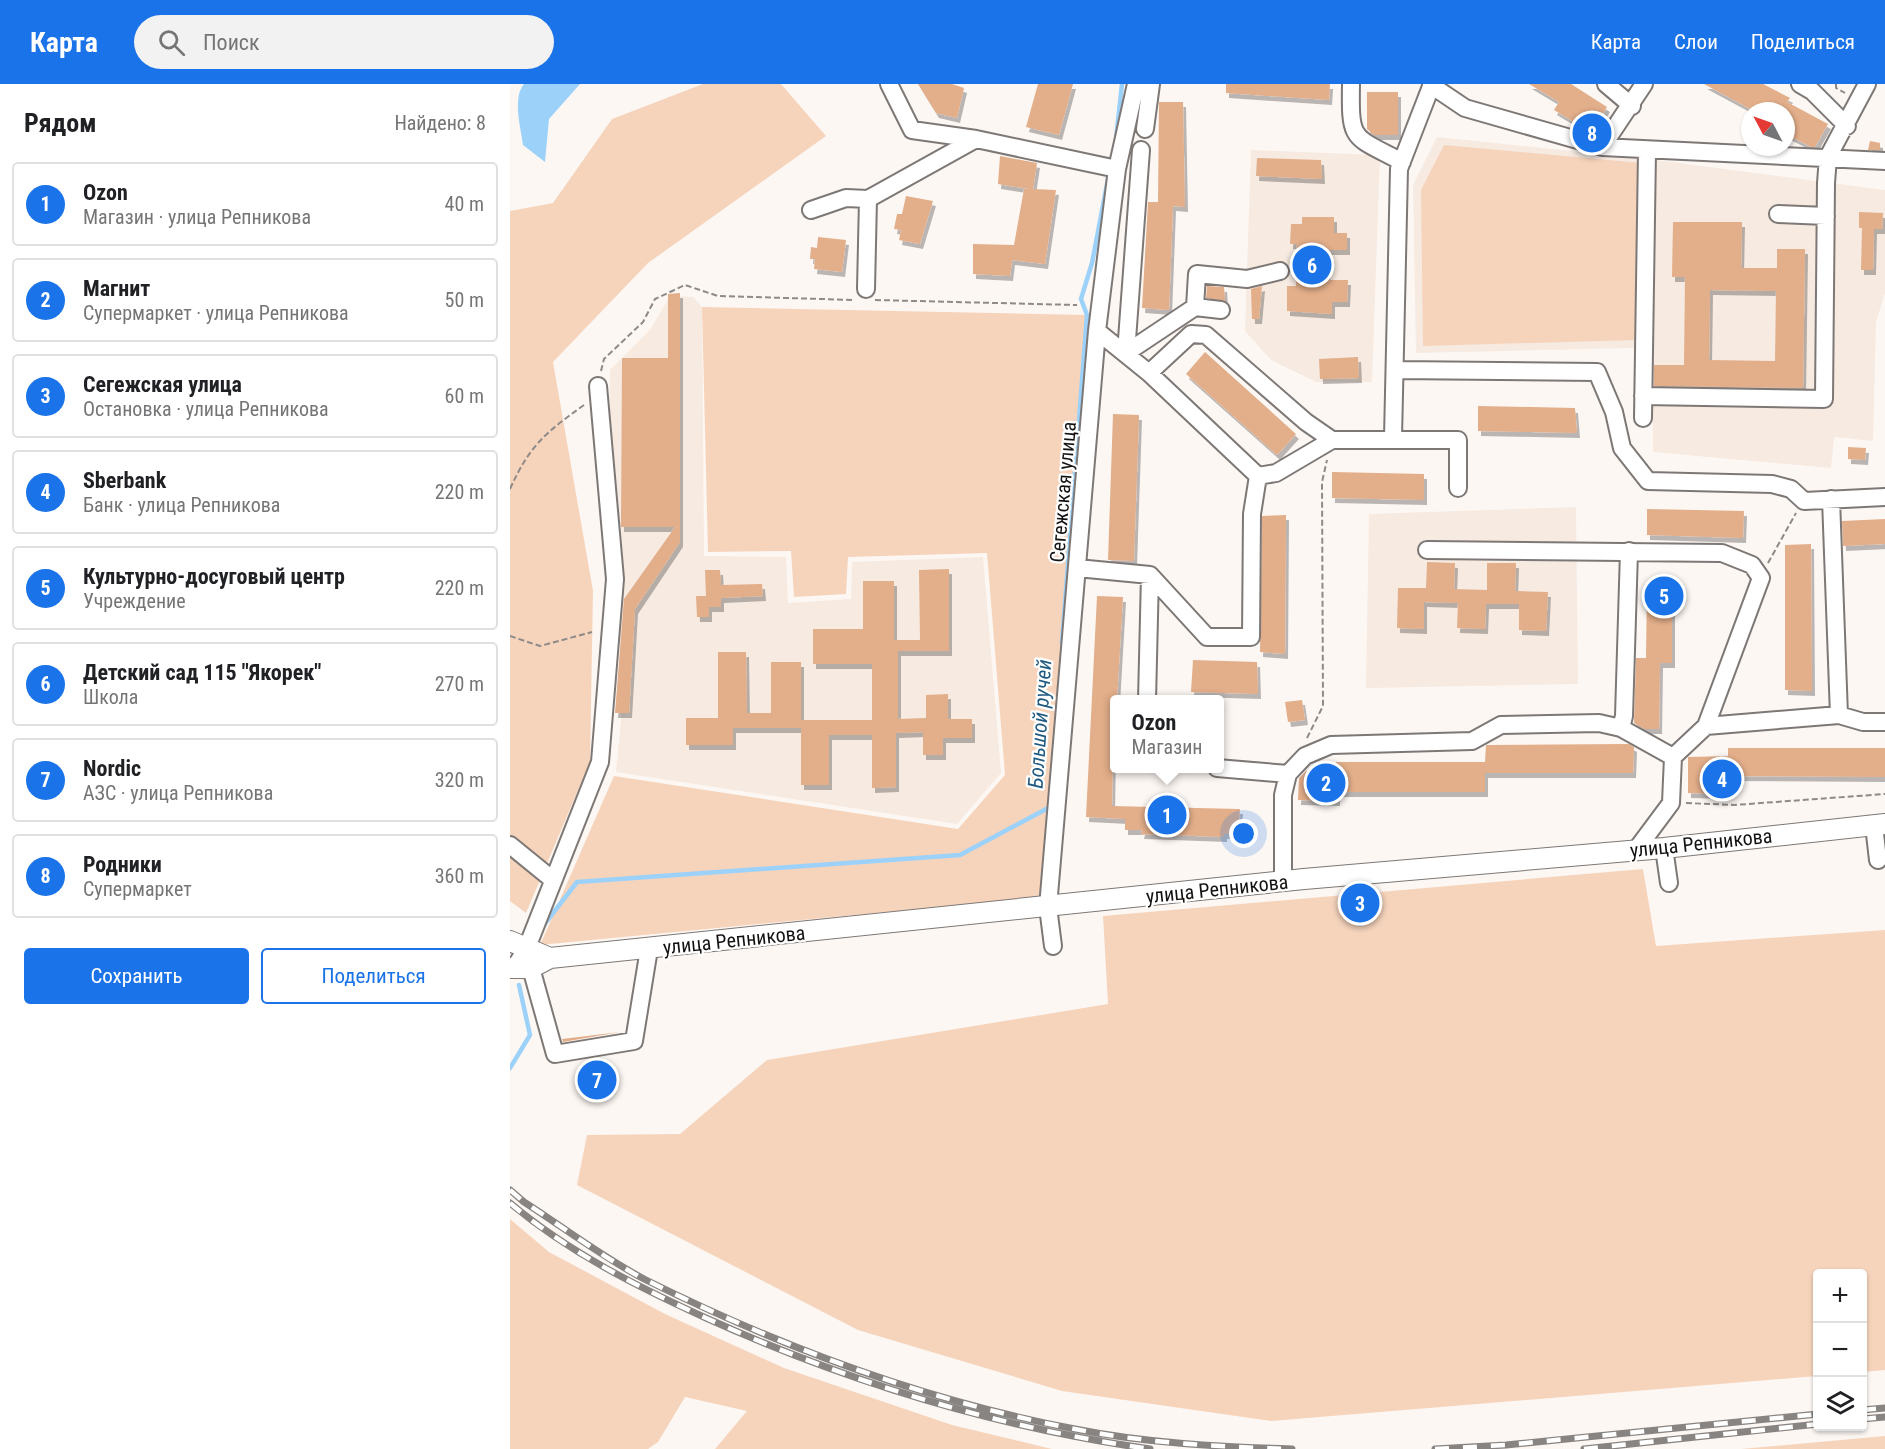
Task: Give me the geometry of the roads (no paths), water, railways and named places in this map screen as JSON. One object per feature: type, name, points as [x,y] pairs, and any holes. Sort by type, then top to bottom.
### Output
[{"type":"main road","name":"улица Репникова","points":[[518,959],[649,949],[1283,882],[1664,848],[1880,824]]},
{"type":"street","points":[[889,84],[912,130],[976,139],[1117,169]]},
{"type":"street","name":"Сегежская улица","points":[[1053,946],[1048,907],[1097,331],[1117,169],[1136,84]]},
{"type":"street","points":[[1145,129],[1151,84]]},
{"type":"street","points":[[1351,84],[1350,122],[1356,136],[1402,162]]},
{"type":"street","points":[[1606,84],[1632,106]]},
{"type":"street","points":[[1602,147],[1632,106],[1644,84]]},
{"type":"street","points":[[1800,84],[1812,91],[1847,126]]},
{"type":"street","points":[[1643,396],[1824,399],[1828,158],[1847,126],[1867,84]]},
{"type":"street","points":[[1393,438],[1400,169],[1432,85],[1465,108],[1602,147],[1885,161]]},
{"type":"street","points":[[811,210],[846,198],[868,199],[976,139]]},
{"type":"street","points":[[1126,353],[1142,150]]},
{"type":"street","points":[[1643,418],[1647,151]]},
{"type":"street","points":[[867,296],[868,199]]},
{"type":"street","points":[[1778,214],[1826,216]]},
{"type":"street","points":[[1194,307],[1197,274],[1247,279],[1280,271]]},
{"type":"street","points":[[1126,353],[1194,307],[1221,310]]},
{"type":"street","points":[[1097,331],[1149,373],[1258,476]]},
{"type":"street","points":[[1149,373],[1191,334],[1206,335],[1306,422],[1332,440]]},
{"type":"street","points":[[1396,370],[1597,372],[1614,412],[1622,448],[1648,481],[1772,484],[1791,489],[1804,501],[1885,497]]},
{"type":"street","points":[[598,386],[615,579],[600,762],[553,880],[518,959],[555,1054],[634,1041],[649,949]]},
{"type":"street","points":[[1258,476],[1276,473],[1332,440],[1393,438],[1458,440],[1458,488]]},
{"type":"street","points":[[1077,568],[1150,574],[1208,637],[1251,638],[1252,514],[1258,476]]},
{"type":"street","points":[[1831,499],[1839,715]]},
{"type":"street","points":[[1427,550],[1722,553],[1752,565],[1761,578],[1706,726],[1673,757],[1671,803],[1636,850]]},
{"type":"street","points":[[1621,728],[1624,716],[1629,551]]},
{"type":"street","points":[[1147,695],[1150,574]]},
{"type":"street","points":[[1706,726],[1839,715],[1863,722],[1885,722]]},
{"type":"street","points":[[1283,882],[1283,795],[1288,774],[1305,756],[1331,745],[1472,741],[1501,725],[1599,723],[1621,728],[1673,757]]},
{"type":"street","points":[[1224,769],[1288,774]]},
{"type":"street","points":[[1878,860],[1880,824]]},
{"type":"street","points":[[510,844],[553,880]]},
{"type":"street","points":[[1664,848],[1669,883]]},
{"type":"water","points":[[524,84],[580,84],[549,119],[545,162],[523,145],[518,97]]},
{"type":"waterway","points":[[1116,139],[1122,84]]},
{"type":"waterway","name":"Большой ручей","points":[[1062,643],[1087,315],[1081,299],[1092,263],[1108,179]]},
{"type":"waterway","name":"Большой ручей","points":[[543,926],[577,882],[960,855],[1050,807]]},
{"type":"waterway","name":"Большой ручей","points":[[510,1068],[530,1035],[519,985]]},
{"type":"railway","points":[[510,1190],[584,1242],[646,1280],[749,1328],[910,1387],[1020,1417],[1102,1434],[1183,1444],[1292,1449]]},
{"type":"railway","points":[[510,1203],[532,1221],[580,1253],[629,1281],[706,1318],[813,1362],[868,1382],[979,1415],[1092,1440],[1150,1449]]},
{"type":"railway","points":[[1867,1410],[1885,1408]]},
{"type":"railway","points":[[1435,1449],[1506,1445],[1813,1414]]},
{"type":"railway","points":[[1867,1419],[1885,1417]]},
{"type":"railway","points":[[1584,1449],[1813,1425]]},
{"type":"place","name":"Родники","points":[[1592,133]]},
{"type":"place","name":"Детский сад 115 \"Якорек\"","points":[[1312,265]]},
{"type":"place","name":"Культурно-досуговый центр","points":[[1664,596]]},
{"type":"place","name":"Sberbank","points":[[1722,779]]},
{"type":"place","name":"Магнит","points":[[1326,783]]},
{"type":"place","name":"Ozon","points":[[1167,815]]},
{"type":"place","name":"Сегежская улица","points":[[1360,903]]},
{"type":"place","name":"Nordic","points":[[597,1080]]}]
